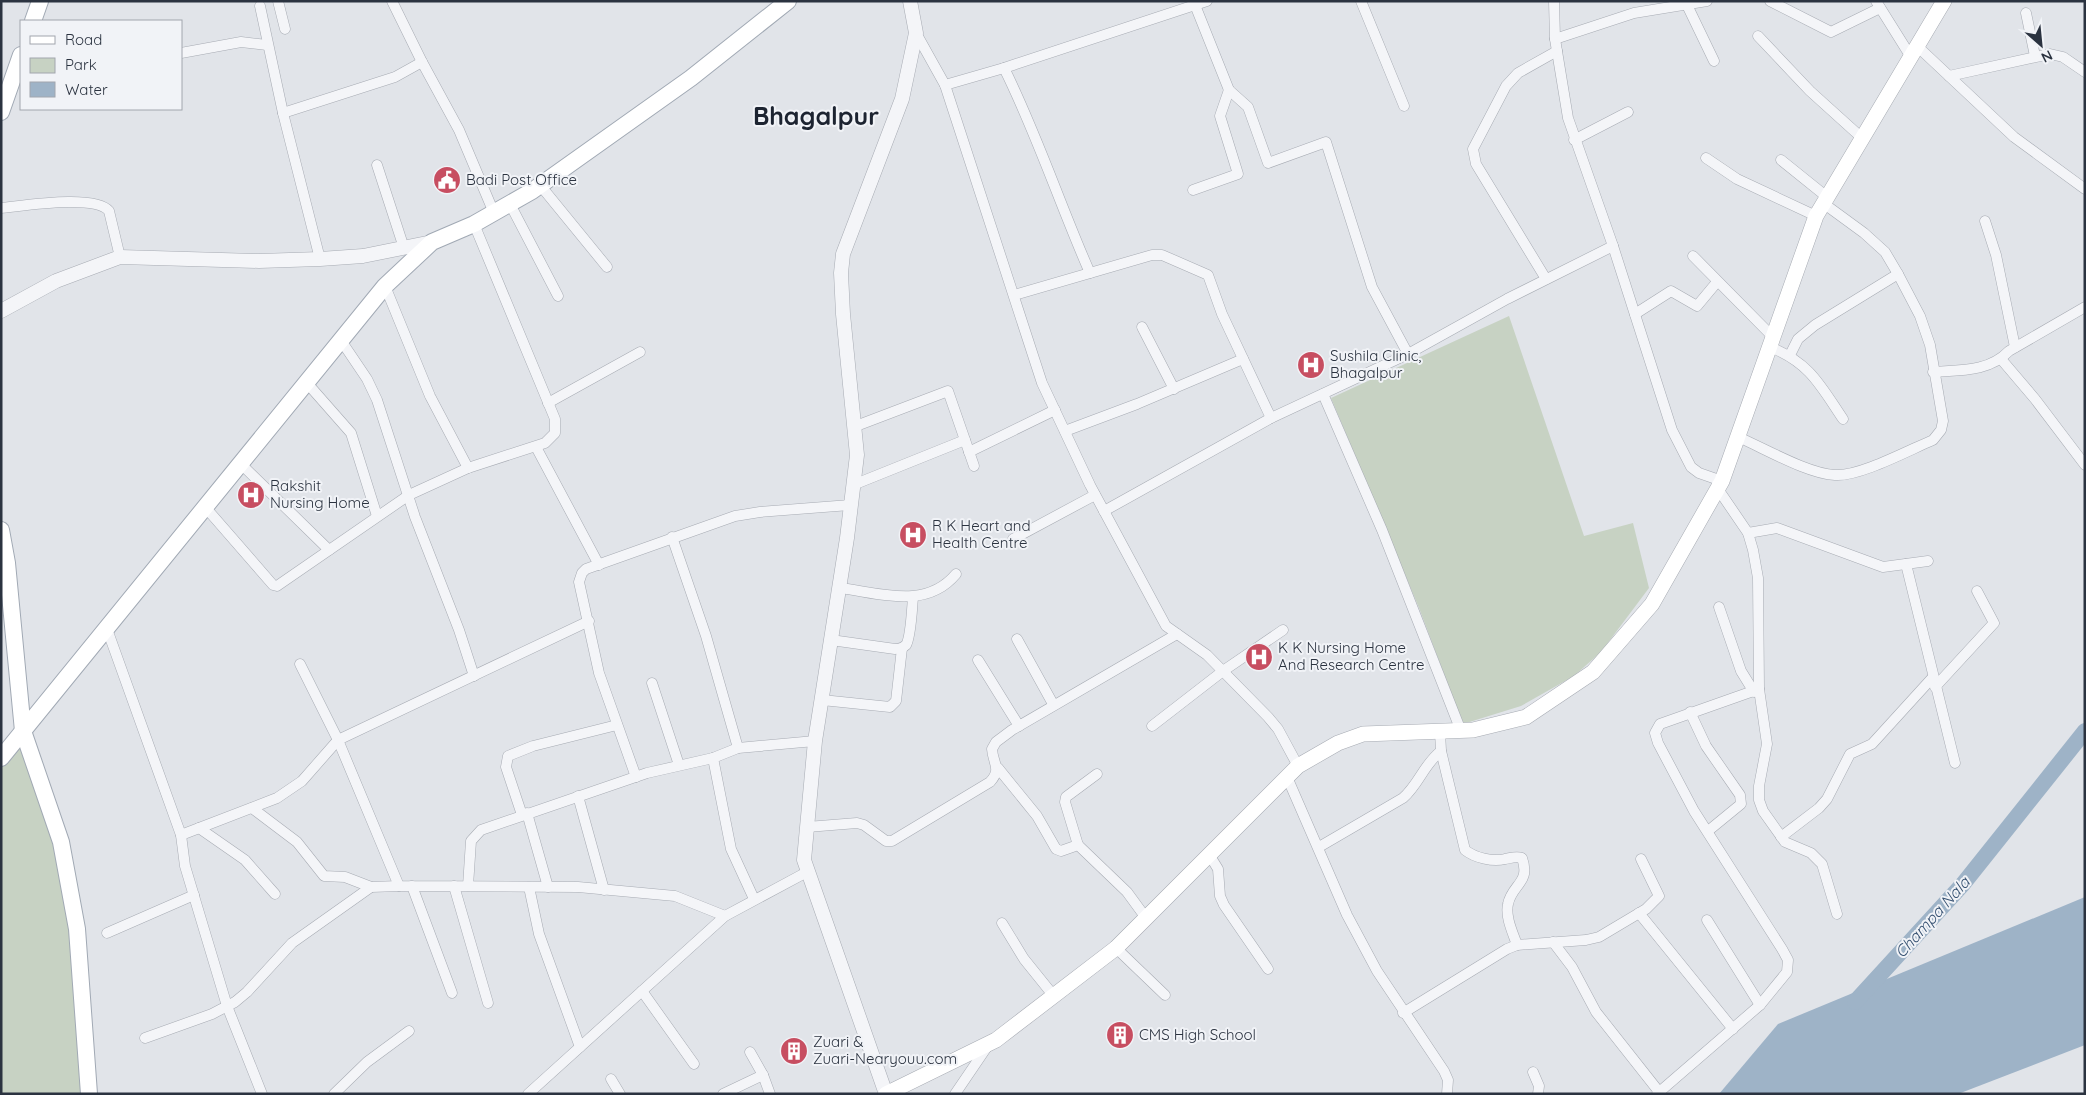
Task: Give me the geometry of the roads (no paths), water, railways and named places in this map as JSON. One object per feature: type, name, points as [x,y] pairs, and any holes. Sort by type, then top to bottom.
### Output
[{"type":"main road","points":[[33,20],[40,1]]},
{"type":"main road","points":[[1,758],[385,286],[432,242],[474,224],[540,185],[691,78],[788,1]]},
{"type":"main road","points":[[886,1094],[989,1044],[1013,1028],[1116,948],[1298,766],[1338,743],[1363,734],[1473,730],[1526,717],[1593,672],[1652,604],[1720,485],[1822,206],[1944,1]]},
{"type":"main road","points":[[1,112],[20,58]]},
{"type":"main road","points":[[1,530],[7,563],[23,732],[61,842],[77,930],[89,1094]]},
{"type":"street","points":[[278,1],[285,29]]},
{"type":"street","points":[[392,1],[459,130],[494,213]]},
{"type":"street","points":[[945,85],[1004,68],[1207,1]]},
{"type":"street","points":[[1361,1],[1404,106]]},
{"type":"street","points":[[1554,1],[1555,39],[1563,95],[1574,140],[1613,246],[1672,430],[1691,467],[1720,485],[1748,533],[1758,578],[1756,690],[1767,744],[1759,786],[1759,800],[1762,811],[1781,837],[1796,849],[1811,853],[1822,864],[1837,914]]},
{"type":"street","points":[[1555,39],[1634,13],[1707,1]]},
{"type":"street","points":[[1770,1],[1831,32],[1878,4],[1914,51],[1949,76],[2014,137],[2085,188]]},
{"type":"street","points":[[910,3],[916,33],[945,85],[1042,383],[1095,495],[1166,626],[1223,671],[1278,729],[1298,766]]},
{"type":"street","points":[[1195,5],[1229,90],[1248,107],[1268,163],[1326,142],[1368,269],[1372,287],[1408,354]]},
{"type":"street","points":[[1687,5],[1714,60]]},
{"type":"street","points":[[260,6],[283,113],[320,259]]},
{"type":"street","points":[[2026,13],[2035,56]]},
{"type":"street","points":[[886,1094],[804,860],[816,741],[840,588],[857,455],[856,426],[843,314],[841,273],[843,254],[902,99],[916,33]]},
{"type":"street","points":[[1758,36],[1810,91],[1862,138]]},
{"type":"street","points":[[182,53],[241,42],[267,45]]},
{"type":"street","points":[[1546,279],[1476,164],[1472,148],[1506,86],[1518,72],[1557,51]]},
{"type":"street","points":[[1949,76],[2050,54],[2063,56],[2085,72]]},
{"type":"street","points":[[283,113],[395,77],[422,62]]},
{"type":"street","points":[[1004,68],[1020,100],[1065,216],[1090,273]]},
{"type":"street","points":[[1193,190],[1238,174],[1220,116],[1229,90]]},
{"type":"street","points":[[1574,140],[1628,112]]},
{"type":"street","points":[[1706,158],[1737,180],[1822,206]]},
{"type":"street","points":[[1738,436],[1820,474],[1837,476],[1855,472],[1932,440],[1941,430],[1943,421],[1933,372],[1930,345],[1920,316],[1885,252],[1864,233],[1822,206],[1781,160]]},
{"type":"street","points":[[377,165],[404,248]]},
{"type":"street","points":[[540,185],[606,266]]},
{"type":"street","points":[[1,208],[49,203],[97,204],[105,206],[109,212],[120,257]]},
{"type":"street","points":[[510,204],[558,296]]},
{"type":"street","points":[[1985,221],[1996,254],[2015,347]]},
{"type":"street","points":[[206,508],[273,585],[282,585],[409,495],[468,468],[536,447],[551,439],[554,433],[555,419],[474,224]]},
{"type":"street","points":[[1,311],[56,281],[120,257],[259,261],[320,259],[363,256],[432,242]]},
{"type":"street","points":[[1104,511],[1270,418],[1408,354],[1546,279],[1613,246]]},
{"type":"street","points":[[1014,295],[1152,255],[1162,255],[1208,275],[1222,314],[1270,418]]},
{"type":"street","points":[[1693,256],[1771,342],[1790,355],[1814,377],[1843,419]]},
{"type":"street","points":[[1790,355],[1798,339],[1815,325],[1898,274]]},
{"type":"street","points":[[1634,314],[1671,291],[1697,306],[1717,282]]},
{"type":"street","points":[[385,286],[430,396],[468,468]]},
{"type":"street","points":[[1933,372],[1978,368],[2001,359],[2015,347],[2085,307]]},
{"type":"street","points":[[1142,328],[1174,389]]},
{"type":"street","points":[[340,339],[373,390],[415,517],[459,630],[474,676]]},
{"type":"street","points":[[548,403],[640,352]]},
{"type":"street","points":[[1064,430],[1174,389],[1243,359]]},
{"type":"street","points":[[2001,359],[2035,398],[2085,465]]},
{"type":"street","points":[[307,384],[351,433],[377,516]]},
{"type":"street","points":[[856,426],[948,391],[974,466]]},
{"type":"street","points":[[1323,394],[1382,530],[1461,731]]},
{"type":"street","points":[[969,452],[1055,410]]},
{"type":"street","points":[[853,485],[965,440]]},
{"type":"street","points":[[536,447],[599,564]]},
{"type":"street","points":[[241,464],[329,550]]},
{"type":"street","points":[[1013,539],[1095,495]]},
{"type":"street","points":[[636,777],[599,673],[580,578],[586,569],[735,516],[760,512],[850,505]]},
{"type":"street","points":[[1748,533],[1776,528],[1873,565],[1883,567],[1928,561]]},
{"type":"street","points":[[672,538],[706,636],[738,748]]},
{"type":"street","points":[[1906,564],[1955,763]]},
{"type":"street","points":[[840,588],[914,597],[929,594],[948,583],[956,574]]},
{"type":"street","points":[[1781,837],[1819,808],[1827,799],[1850,754],[1872,744],[1994,623],[1977,591]]},
{"type":"street","points":[[822,700],[890,707],[896,701],[902,648],[906,644],[908,636],[914,597]]},
{"type":"street","points":[[1719,607],[1741,671],[1756,690]]},
{"type":"street","points":[[181,835],[277,798],[302,781],[338,740],[589,621]]},
{"type":"street","points":[[107,629],[181,835],[185,866],[227,1006],[262,1094]]},
{"type":"street","points":[[1152,726],[1223,671],[1282,630]]},
{"type":"street","points":[[1078,845],[1075,844],[1061,851],[1056,848],[1037,816],[998,768],[992,749],[996,742],[1053,704],[1177,634]]},
{"type":"street","points":[[1017,639],[1053,704]]},
{"type":"street","points":[[831,640],[895,649],[902,648]]},
{"type":"street","points":[[978,660],[1019,726]]},
{"type":"street","points":[[300,664],[338,740],[400,886]]},
{"type":"street","points":[[652,683],[679,765]]},
{"type":"street","points":[[1553,942],[1572,966],[1596,1012],[1658,1093],[1760,1005],[1787,972],[1788,960],[1694,811],[1658,743],[1655,733],[1660,724],[1756,690]]},
{"type":"street","points":[[1690,712],[1706,746],[1740,795],[1741,804],[1708,831]]},
{"type":"street","points":[[548,887],[506,767],[508,756],[533,746],[617,725]]},
{"type":"street","points":[[1440,732],[1441,751],[1466,850],[1470,854],[1494,860],[1518,856],[1522,858],[1524,876],[1522,882],[1512,892],[1507,911],[1517,945]]},
{"type":"street","points":[[468,886],[470,848],[473,836],[481,830],[636,777],[713,758],[738,748],[816,741]]},
{"type":"street","points":[[1319,847],[1403,798],[1414,789],[1431,759],[1441,751]]},
{"type":"street","points":[[713,758],[731,849],[754,899]]},
{"type":"street","points":[[807,827],[856,823],[864,825],[886,841],[892,841],[990,782],[996,775],[998,768]]},
{"type":"street","points":[[1097,774],[1066,797],[1078,845],[1127,892],[1146,918]]},
{"type":"street","points":[[1287,777],[1347,915],[1377,971],[1403,1013],[1444,1071],[1448,1080],[1447,1094]]},
{"type":"street","points":[[578,796],[604,890]]},
{"type":"street","points":[[252,808],[296,842],[324,876],[345,877],[371,887],[548,887],[604,890],[674,896],[726,916]]},
{"type":"street","points":[[199,828],[246,860],[275,894]]},
{"type":"street","points":[[1210,856],[1218,869],[1220,896],[1268,969]]},
{"type":"street","points":[[1403,1013],[1496,954],[1517,945],[1586,940],[1598,937],[1639,913],[1659,896],[1641,859]]},
{"type":"street","points":[[531,1093],[686,949],[726,916],[754,899],[807,872]]},
{"type":"street","points":[[412,886],[452,993]]},
{"type":"street","points":[[454,886],[488,1003]]},
{"type":"street","points":[[145,1038],[212,1014],[227,1006],[247,992],[292,943],[371,887]]},
{"type":"street","points":[[529,887],[539,934],[580,1047]]},
{"type":"street","points":[[107,933],[194,895]]},
{"type":"street","points":[[1639,913],[1733,1029]]},
{"type":"street","points":[[1707,920],[1760,1005]]},
{"type":"street","points":[[1002,923],[1024,959],[1054,995]]},
{"type":"street","points":[[1116,948],[1165,995]]},
{"type":"street","points":[[642,991],[694,1064]]},
{"type":"street","points":[[334,1094],[367,1062],[409,1031]]},
{"type":"street","points":[[955,1094],[989,1044]]},
{"type":"street","points":[[750,1052],[763,1075],[770,1094]]},
{"type":"street","points":[[1533,1072],[1539,1086],[1538,1094]]},
{"type":"street","points":[[723,1094],[763,1075]]},
{"type":"street","points":[[612,1079],[620,1094]]},
{"type":"water","points":[[2085,897],[2085,1045],[1958,1094],[1719,1094],[1778,1024]]},
{"type":"waterway","name":"Champa Nala","points":[[1855,1002],[1963,884],[2085,731]]},
{"type":"place","name":"Badi Post Office","points":[[447,180]]},
{"type":"place","name":"Sushila Clinic, Bhagalpur","points":[[1311,365]]},
{"type":"place","name":"Rakshit Nursing Home","points":[[251,495]]},
{"type":"place","name":"R K Heart and Health Centre","points":[[913,535]]},
{"type":"place","name":"K K Nursing Home And Research Centre","points":[[1259,657]]},
{"type":"place","name":"CMS High School","points":[[1120,1035]]},
{"type":"place","name":"Zuari & Zuari-Nearyouu.com","points":[[794,1051]]},
{"type":"district","name":"Bhagalpur","points":[[816,116]]}]
